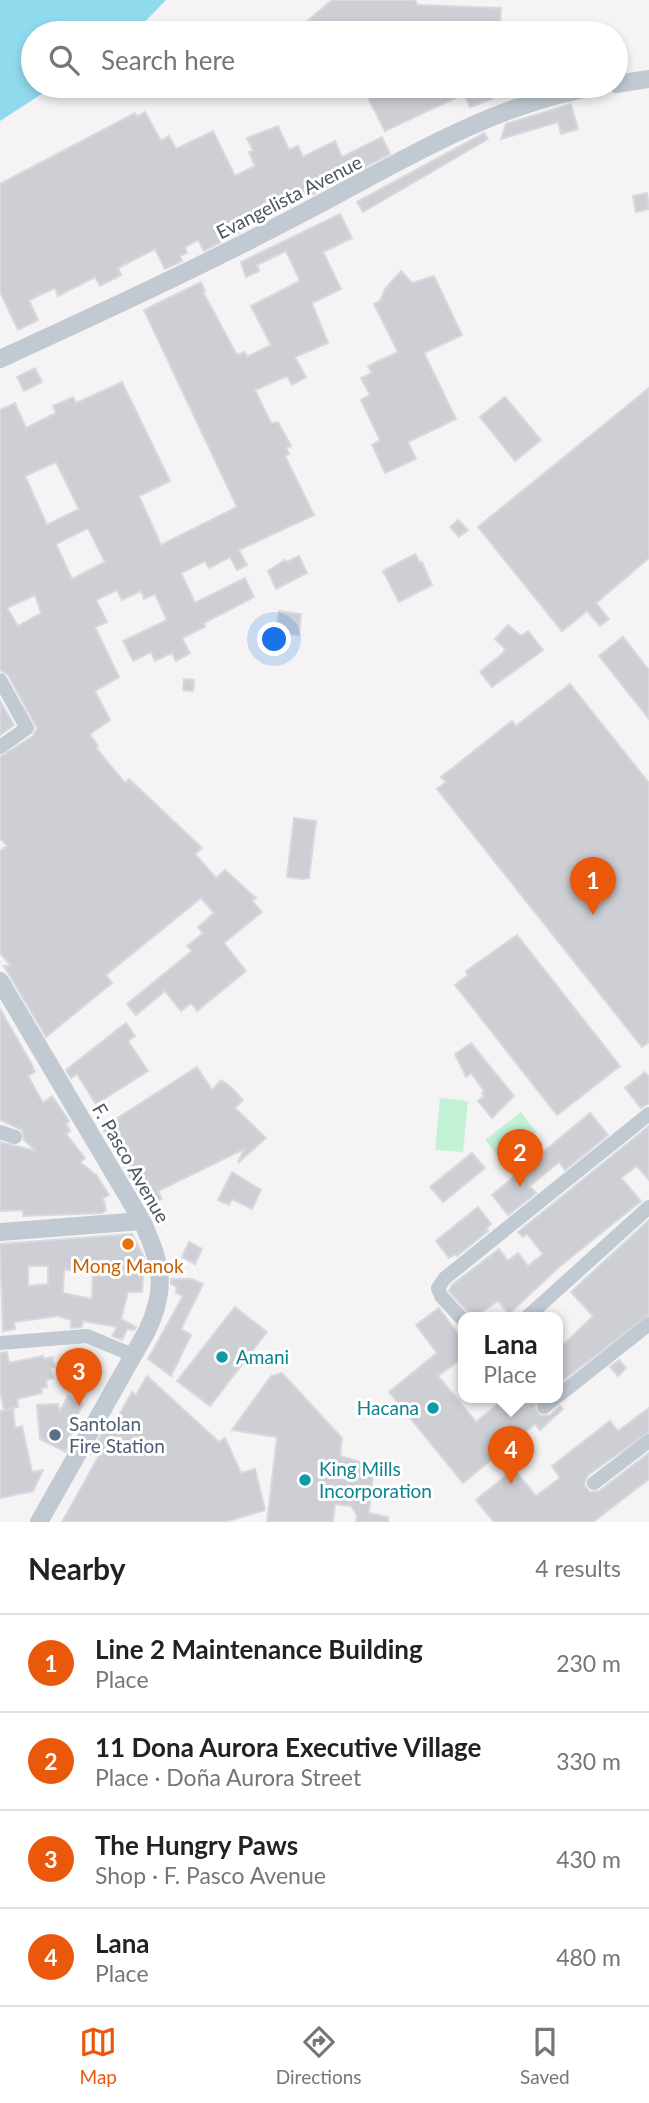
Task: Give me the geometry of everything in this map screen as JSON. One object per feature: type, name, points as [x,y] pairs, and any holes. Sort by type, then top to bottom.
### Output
[{"type":"street","points":[[628,82],[649,79]]},
{"type":"street","name":"Evangelista Avenue","points":[[0,359],[200,266],[487,118],[542,98]]},
{"type":"street","points":[[0,747],[27,728],[2,689]]},
{"type":"street","name":"F. Pasco Avenue","points":[[0,981],[142,1221],[160,1263],[161,1286],[157,1309],[135,1356],[39,1522]]},
{"type":"street","points":[[458,1315],[441,1297],[439,1288],[458,1266],[649,1114]]},
{"type":"street","points":[[0,1132],[15,1137]]},
{"type":"street","points":[[533,1312],[649,1207]]},
{"type":"street","points":[[0,1232],[142,1221]]},
{"type":"street","points":[[563,1391],[649,1324]]},
{"type":"street","points":[[0,1343],[87,1336],[135,1356]]},
{"type":"street","points":[[594,1483],[649,1441]]},
{"type":"green space","points":[[440,1098],[468,1101],[463,1152],[435,1150]]},
{"type":"green space","points":[[521,1112],[537,1133],[502,1161],[485,1140]]},
{"type":"water","points":[[0,0],[166,0],[146,21],[21,21],[21,98],[35,98],[0,121]]},
{"type":"building","points":[[332,0],[415,0],[417,5],[501,8],[500,21],[307,21]]},
{"type":"building","points":[[368,98],[455,98],[385,131]]},
{"type":"building","points":[[466,98],[492,98],[492,99],[470,107]]},
{"type":"building","points":[[571,104],[578,129],[561,134],[558,122],[501,139],[506,124]]},
{"type":"building","points":[[145,112],[161,141],[169,136],[176,149],[213,131],[235,176],[255,166],[249,152],[253,151],[247,138],[278,126],[289,150],[298,146],[303,157],[335,141],[342,157],[382,137],[390,154],[204,251],[198,240],[185,247],[187,253],[180,256],[182,261],[165,269],[155,249],[118,268],[121,275],[100,286],[95,277],[58,296],[55,288],[29,300],[38,320],[18,330],[0,292],[0,184],[135,113],[137,117]]},
{"type":"building","points":[[484,133],[488,139],[363,212],[357,202]]},
{"type":"building","points":[[647,193],[649,209],[636,212],[633,196]]},
{"type":"building","points":[[340,214],[352,238],[323,252],[341,289],[312,303],[328,343],[295,357],[306,377],[292,385],[287,376],[255,390],[271,423],[278,422],[291,446],[286,448],[289,454],[285,456],[314,515],[239,550],[247,565],[237,570],[230,557],[209,568],[205,561],[181,573],[195,603],[245,578],[254,597],[204,623],[205,627],[182,638],[190,653],[176,661],[172,653],[155,661],[151,652],[133,661],[123,641],[167,620],[155,594],[144,599],[141,591],[122,600],[117,590],[96,600],[107,622],[95,627],[119,677],[95,691],[110,720],[90,734],[98,746],[96,748],[125,783],[129,779],[202,848],[195,854],[216,878],[225,870],[256,898],[252,901],[262,912],[224,943],[246,971],[197,1011],[191,1003],[181,1011],[165,991],[136,1015],[127,1004],[192,951],[187,946],[203,933],[198,927],[214,913],[201,898],[106,975],[112,983],[46,1037],[4,966],[11,966],[0,953],[0,851],[7,846],[0,838],[0,757],[33,736],[37,728],[8,675],[0,670],[0,410],[15,403],[26,428],[56,413],[53,406],[73,397],[76,403],[122,382],[170,481],[139,496],[161,545],[237,507],[144,310],[201,282],[205,291],[203,292],[237,355],[245,352],[247,357],[271,345],[251,306],[300,281],[286,251],[257,265],[259,271],[246,277],[241,262]],"holes":[[[56,462],[79,509],[47,525],[25,476]],[[88,528],[105,562],[72,579],[56,544]],[[35,595],[41,613],[18,626],[7,608]]]},
{"type":"building","points":[[401,271],[412,283],[434,276],[462,335],[424,353],[456,419],[408,442],[416,459],[385,473],[372,445],[380,440],[361,400],[370,395],[361,378],[372,373],[368,366],[398,352],[374,304],[380,301],[385,289]]},
{"type":"building","points":[[35,368],[42,382],[24,391],[17,377]]},
{"type":"building","points":[[649,388],[649,558],[596,603],[609,619],[600,626],[587,611],[562,631],[478,527]]},
{"type":"building","points":[[505,397],[541,440],[515,461],[480,417]]},
{"type":"building","points":[[458,520],[468,530],[459,537],[450,527]]},
{"type":"building","points":[[415,554],[420,563],[422,562],[432,585],[399,602],[383,571]]},
{"type":"building","points":[[299,556],[307,573],[276,589],[268,571],[285,560],[286,562]]},
{"type":"building","points":[[279,611],[301,614],[299,635],[276,633]]},
{"type":"building","points":[[508,625],[521,636],[528,631],[543,650],[492,687],[480,672],[503,653],[505,649],[495,639]]},
{"type":"building","points":[[623,637],[649,670],[649,719],[599,656]]},
{"type":"building","points":[[184,679],[194,680],[193,691],[183,690]]},
{"type":"building","points":[[570,684],[649,783],[649,1042],[642,1047],[437,789],[446,782],[441,777],[512,721],[516,726]]},
{"type":"building","points":[[0,701],[14,725],[0,735]]},
{"type":"building","points":[[294,818],[316,821],[309,878],[287,877]]},
{"type":"building","points":[[517,935],[620,1066],[557,1115],[455,985],[468,975],[466,971]]},
{"type":"building","points":[[0,1009],[31,1063],[35,1072],[28,1076],[43,1103],[52,1096],[69,1121],[66,1124],[70,1131],[66,1134],[85,1158],[80,1162],[97,1176],[109,1195],[103,1198],[106,1210],[102,1213],[23,1216],[23,1210],[0,1211],[0,1142],[36,1151],[24,1140],[22,1130],[0,1120]]},
{"type":"building","points":[[126,1023],[135,1036],[128,1041],[148,1071],[96,1104],[77,1074],[71,1078],[66,1070]]},
{"type":"building","points":[[471,1043],[514,1096],[492,1118],[478,1101],[484,1096],[484,1091],[471,1073],[466,1077],[455,1054]]},
{"type":"building","points":[[197,1067],[212,1090],[221,1080],[232,1088],[243,1100],[235,1108],[266,1138],[238,1163],[244,1149],[158,1191],[162,1199],[146,1205],[102,1128]]},
{"type":"building","points":[[645,1072],[649,1077],[649,1103],[641,1108],[625,1088]]},
{"type":"building","points":[[590,1113],[608,1135],[565,1170],[559,1162],[530,1186],[536,1193],[508,1215],[492,1195]]},
{"type":"building","points":[[649,1126],[649,1180],[637,1166],[621,1178],[641,1201],[559,1267],[511,1312],[507,1312],[498,1301],[482,1312],[468,1312],[449,1291],[452,1285],[499,1249],[508,1261],[518,1253],[528,1266],[543,1254],[527,1234],[523,1237],[518,1232]]},
{"type":"building","points":[[472,1153],[485,1168],[443,1202],[430,1187]]},
{"type":"building","points":[[232,1172],[261,1190],[252,1209],[232,1199],[229,1205],[218,1200]]},
{"type":"building","points":[[478,1207],[491,1224],[486,1229],[488,1231],[457,1256],[455,1254],[449,1258],[436,1241]]},
{"type":"building","points":[[649,1220],[649,1315],[563,1380],[563,1345],[593,1316],[571,1292]]},
{"type":"building","points":[[132,1234],[144,1257],[142,1292],[128,1292],[121,1319],[136,1327],[134,1330],[127,1329],[122,1340],[112,1336],[117,1327],[83,1321],[82,1327],[71,1328],[71,1320],[58,1316],[14,1322],[15,1329],[3,1331],[0,1244]],"holes":[[[28,1266],[48,1266],[48,1284],[28,1286]],[[64,1270],[93,1270],[92,1299],[63,1293]]]},
{"type":"building","points":[[189,1242],[202,1249],[195,1264],[182,1257]]},
{"type":"building","points":[[171,1279],[192,1279],[203,1284],[181,1329],[191,1335],[171,1376],[148,1359],[183,1296],[176,1293],[177,1287],[171,1284]]},
{"type":"building","name":"Amani","points":[[235,1307],[267,1332],[210,1406],[177,1381]]},
{"type":"building","name":"Hacana","points":[[439,1308],[458,1334],[458,1361],[438,1376],[476,1422],[499,1403],[536,1403],[534,1408],[541,1416],[550,1415],[560,1406],[563,1409],[540,1430],[535,1424],[463,1483],[389,1392],[437,1353],[416,1325]]},
{"type":"building","points":[[7,1352],[9,1363],[43,1356],[44,1359],[52,1357],[54,1367],[50,1368],[53,1378],[46,1380],[47,1387],[41,1388],[42,1393],[17,1399],[18,1407],[4,1410],[0,1390],[0,1353]]},
{"type":"building","points":[[619,1360],[626,1368],[618,1376],[610,1367]]},
{"type":"building","name":"King Mills Incorporation","points":[[282,1373],[342,1438],[340,1456],[360,1462],[373,1475],[369,1513],[388,1517],[388,1522],[356,1522],[357,1515],[351,1506],[335,1504],[333,1522],[267,1522],[277,1437],[232,1430],[271,1376]]},
{"type":"building","points":[[147,1376],[219,1442],[225,1438],[241,1473],[255,1469],[265,1510],[225,1522],[62,1522],[101,1452],[91,1454],[101,1435],[109,1424],[113,1426],[132,1392],[136,1395]]},
{"type":"building","points":[[68,1396],[83,1404],[69,1431],[72,1432],[68,1440],[71,1442],[66,1452],[40,1439],[37,1405],[58,1404],[60,1411]]},
{"type":"building","points":[[649,1408],[649,1432],[588,1475],[584,1484],[590,1492],[599,1491],[649,1453],[649,1479],[593,1522],[494,1522],[476,1500],[514,1469],[536,1496],[560,1478],[552,1466],[610,1421],[618,1431]]},
{"type":"building","points":[[13,1409],[15,1428],[22,1426],[32,1472],[43,1470],[33,1491],[0,1498],[0,1411]]},
{"type":"place","name":"Line 2 Maintenance Building","points":[[593,915]]},
{"type":"place","name":"11 Dona Aurora Executive Village","points":[[520,1187]]},
{"type":"place","name":"Mong Manok","points":[[128,1244]]},
{"type":"place","name":"Amani","points":[[222,1357]]},
{"type":"place","name":"The Hungry Paws","points":[[79,1406]]},
{"type":"place","name":"Hacana","points":[[433,1408]]},
{"type":"place","name":"Santolan Fire Station","points":[[55,1435]]},
{"type":"place","name":"King Mills Incorporation","points":[[305,1480]]},
{"type":"place","name":"Lana","points":[[511,1484]]}]
